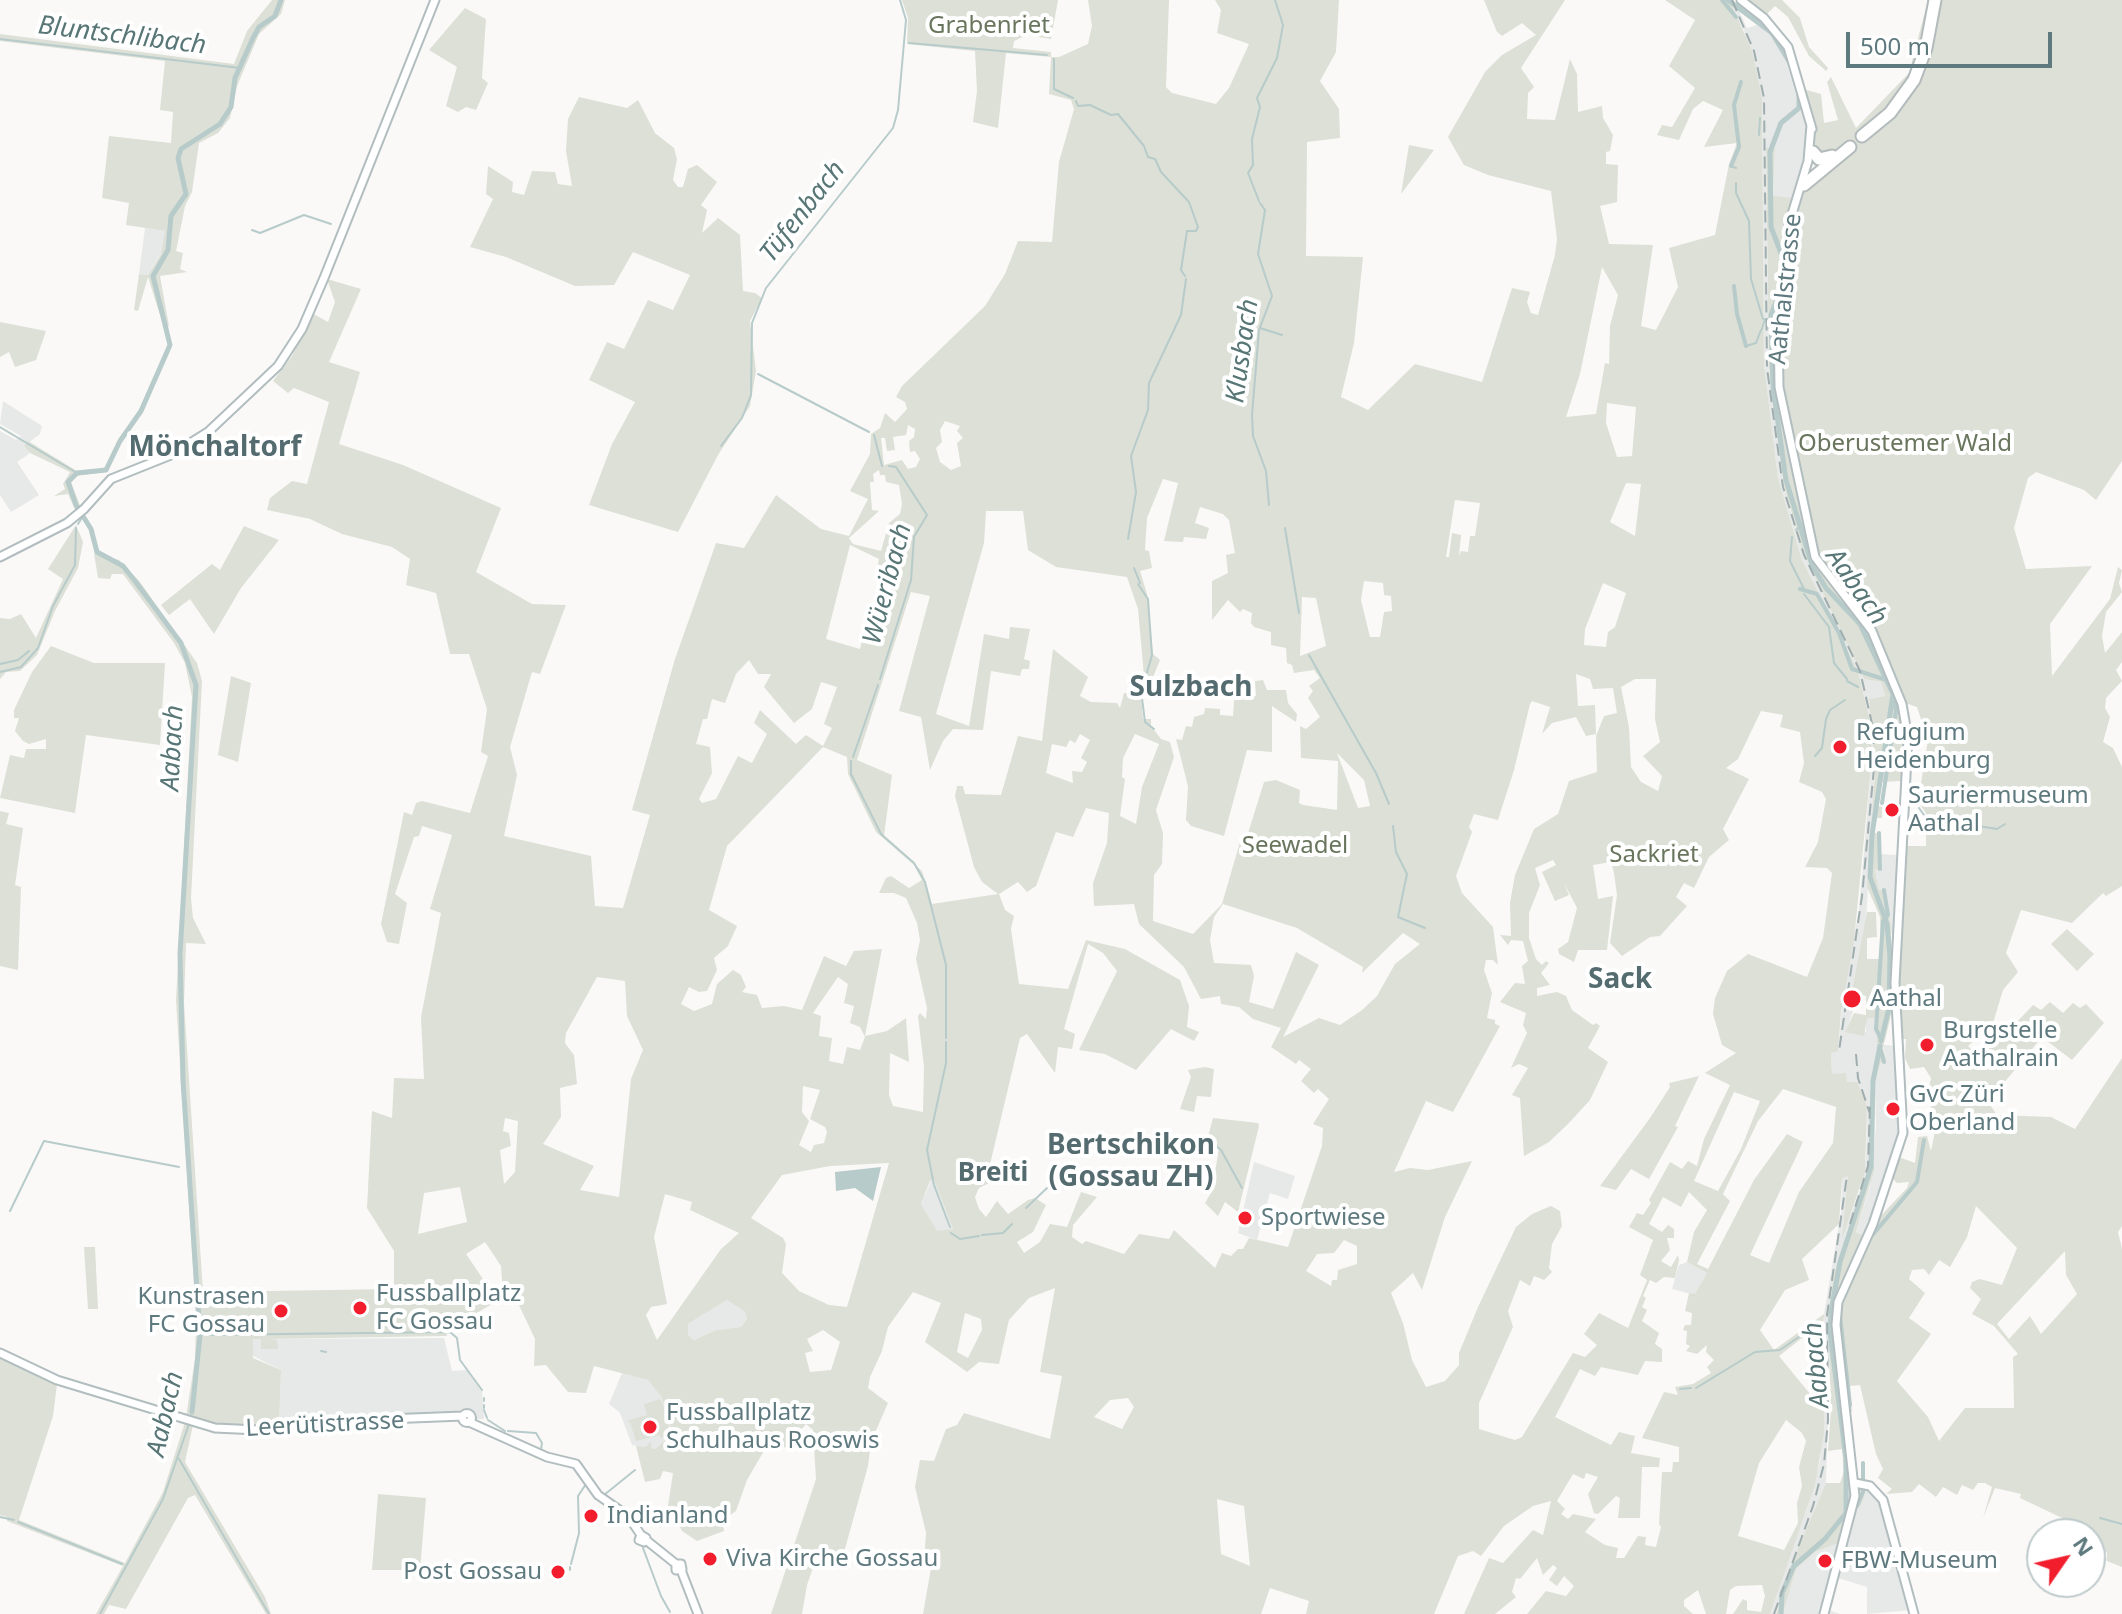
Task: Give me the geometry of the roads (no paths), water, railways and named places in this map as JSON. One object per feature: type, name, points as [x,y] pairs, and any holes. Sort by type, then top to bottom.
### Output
[{"type":"highway","points":[[1862,135],[1890,113],[1914,80],[1926,48],[1934,0]]},
{"type":"highway","points":[[1813,152],[1819,159],[1841,151]]},
{"type":"highway","points":[[1809,167],[1841,151]]},
{"type":"highway","points":[[1801,190],[1841,151]]},
{"type":"main road","points":[[0,557],[57,529],[84,509],[111,479],[151,460],[171,455],[208,432],[282,360],[302,329],[324,278],[435,0]]},
{"type":"main road","name":"Aathalstrasse","points":[[1741,0],[1764,18],[1788,47],[1811,125],[1813,152],[1789,224],[1790,278],[1780,314],[1777,357],[1781,399],[1801,500],[1819,564],[1868,624],[1897,690],[1908,738],[1895,1007],[1902,1137],[1872,1226],[1841,1289],[1836,1320],[1861,1483]]},
{"type":"main road","name":"Aathalstrasse","points":[[1801,190],[1809,167],[1811,125]]},
{"type":"main road","name":"Leerütistrasse","points":[[0,1353],[57,1380],[215,1428],[258,1430],[336,1421],[467,1419],[540,1454],[576,1464],[596,1493],[628,1516],[643,1538],[678,1567],[698,1614]]},
{"type":"main road","points":[[1824,1614],[1861,1483],[1883,1500],[1914,1614]]},
{"type":"waterway","name":"Aabach","points":[[192,1412],[200,1335],[183,1081],[180,954],[196,685],[181,643],[135,581],[123,566],[97,552],[91,529],[76,505],[68,482],[77,473],[106,470],[120,441],[141,411],[170,345],[153,276],[168,250],[171,216],[186,194],[178,158],[181,149],[220,124],[231,107],[235,78],[253,38],[259,27],[275,16],[281,0]]},
{"type":"waterway","name":"Tüfenbach","points":[[721,446],[742,418],[751,395],[752,323],[766,288],[893,128],[898,110],[906,20],[900,0]]},
{"type":"waterway","name":"Klusbach","points":[[1259,201],[1248,173],[1253,165],[1252,139],[1260,107],[1257,98],[1277,58],[1283,25],[1275,0]]},
{"type":"waterway","points":[[1722,0],[1736,17]]},
{"type":"waterway","name":"Aabach","points":[[1728,0],[1772,33],[1790,63]]},
{"type":"waterway","name":"Bluntschlibach","points":[[0,39],[240,68]]},
{"type":"waterway","points":[[909,43],[1047,55]]},
{"type":"waterway","points":[[1054,59],[1054,89],[1073,98]]},
{"type":"waterway","points":[[1731,166],[1739,147],[1734,105],[1741,82]]},
{"type":"waterway","name":"Aabach","points":[[1799,95],[1799,108],[1781,123],[1770,152],[1771,227],[1781,253],[1784,282],[1771,315],[1773,387],[1786,480],[1812,565],[1826,588],[1860,624],[1893,694],[1872,835],[1870,877],[1887,924],[1890,957],[1889,1008],[1881,1041]]},
{"type":"waterway","points":[[1076,101],[1078,106],[1090,105],[1111,115],[1118,114],[1144,146],[1148,157],[1155,159],[1161,172],[1189,202],[1198,227],[1196,231],[1187,231],[1181,270],[1185,276]]},
{"type":"waterway","points":[[1759,135],[1760,118]]},
{"type":"waterway","points":[[1731,166],[1736,168]]},
{"type":"waterway","points":[[1736,183],[1736,193],[1749,221],[1751,279],[1763,319]]},
{"type":"waterway","name":"Klusbach","points":[[1260,203],[1265,210],[1258,254],[1272,296],[1259,330],[1252,415],[1253,436],[1266,471],[1269,505]]},
{"type":"waterway","points":[[252,230],[260,233],[304,215],[331,224]]},
{"type":"waterway","points":[[1128,539],[1136,492],[1131,456],[1148,410],[1149,383],[1181,315],[1186,279]]},
{"type":"waterway","points":[[1734,286],[1737,314],[1746,346]]},
{"type":"waterway","points":[[1762,329],[1765,319]]},
{"type":"waterway","points":[[1260,328],[1282,335]]},
{"type":"waterway","points":[[1746,346],[1756,343],[1761,330]]},
{"type":"waterway","name":"Wüeribach","points":[[758,374],[869,432]]},
{"type":"waterway","points":[[0,427],[77,473]]},
{"type":"waterway","name":"Wüeribach","points":[[874,435],[882,466]]},
{"type":"waterway","name":"Wüeribach","points":[[880,679],[911,580],[914,537],[927,515],[896,467],[889,466]]},
{"type":"waterway","points":[[78,524],[83,516]]},
{"type":"waterway","points":[[0,672],[21,667],[38,648],[53,606],[75,565],[76,528]]},
{"type":"waterway","name":"Klusbach","points":[[1285,528],[1299,613]]},
{"type":"waterway","points":[[1792,537],[1790,561],[1804,589]]},
{"type":"waterway","points":[[1134,568],[1140,583]]},
{"type":"waterway","points":[[1138,584],[1148,599],[1152,655],[1146,676]]},
{"type":"waterway","points":[[1800,589],[1817,594],[1839,633],[1852,669],[1887,680]]},
{"type":"waterway","points":[[1804,594],[1829,627],[1834,663],[1847,679]]},
{"type":"waterway","points":[[0,664],[18,660],[29,651]]},
{"type":"waterway","name":"Klusbach","points":[[1309,655],[1376,773],[1389,804]]},
{"type":"waterway","points":[[1847,681],[1858,687]]},
{"type":"waterway","name":"Wüeribach","points":[[853,757],[878,685]]},
{"type":"waterway","points":[[1882,803],[1896,711],[1893,696]]},
{"type":"waterway","points":[[1142,698],[1145,722],[1154,729]]},
{"type":"waterway","points":[[1815,756],[1822,748],[1830,710],[1845,700]]},
{"type":"waterway","name":"Wüeribach","points":[[851,761],[851,774],[881,834],[914,863],[925,882],[946,965],[946,1038]]},
{"type":"waterway","points":[[1919,808],[1932,826],[1941,820],[1997,829],[2005,824]]},
{"type":"waterway","name":"Klusbach","points":[[1393,826],[1396,852],[1407,874],[1398,917],[1425,928]]},
{"type":"waterway","points":[[1879,833],[1880,869]]},
{"type":"waterway","points":[[1881,1039],[1876,1029],[1883,921],[1888,915],[1884,890]]},
{"type":"waterway","name":"Wüeribach","points":[[946,1042],[946,1063],[927,1150],[934,1185],[950,1227]]},
{"type":"waterway","name":"Aabach","points":[[1781,1614],[1782,1593],[1794,1566],[1825,1539],[1846,1513],[1846,1459],[1830,1332],[1831,1312],[1840,1262],[1871,1167],[1873,1081],[1880,1046]]},
{"type":"waterway","name":"Aabach","points":[[1880,1048],[1884,1062]]},
{"type":"waterway","points":[[1201,1135],[1221,1150],[1242,1188]]},
{"type":"waterway","points":[[1870,1238],[1917,1182],[1924,1140]]},
{"type":"waterway","points":[[10,1211],[44,1141],[179,1167]]},
{"type":"waterway","name":"Wüeribach","points":[[1026,1208],[1047,1188],[1070,1180]]},
{"type":"waterway","name":"Wüeribach","points":[[982,1235],[1003,1233],[1012,1224]]},
{"type":"waterway","name":"Wüeribach","points":[[951,1233],[960,1239],[979,1236]]},
{"type":"waterway","points":[[1840,1316],[1850,1405]]},
{"type":"waterway","points":[[1696,1388],[1755,1352],[1780,1350],[1819,1323]]},
{"type":"waterway","points":[[200,1335],[450,1332],[457,1338],[460,1360],[482,1390]]},
{"type":"waterway","points":[[321,1351],[326,1352]]},
{"type":"waterway","points":[[1680,1389],[1691,1388]]},
{"type":"waterway","points":[[484,1410],[487,1418]]},
{"type":"waterway","points":[[488,1420],[505,1431]]},
{"type":"waterway","name":"Aabach","points":[[100,1614],[163,1499],[189,1424]]},
{"type":"waterway","points":[[508,1431],[536,1433],[542,1443],[541,1449]]},
{"type":"waterway","points":[[179,1459],[269,1614]]},
{"type":"waterway","points":[[1857,1506],[1863,1492],[1863,1463]]},
{"type":"waterway","points":[[604,1495],[635,1470]]},
{"type":"waterway","points":[[571,1564],[579,1533],[578,1496],[586,1484]]},
{"type":"waterway","points":[[614,1512],[618,1519],[630,1524]]},
{"type":"waterway","points":[[0,1517],[14,1520]]},
{"type":"waterway","points":[[2106,1520],[2122,1524]]},
{"type":"waterway","points":[[18,1522],[122,1564]]},
{"type":"waterway","points":[[643,1548],[670,1612]]},
{"type":"railway","points":[[1732,0],[1754,51],[1764,98],[1767,368],[1783,487],[1804,555],[1860,671],[1873,728],[1874,768],[1862,896],[1839,1051]]},
{"type":"railway","points":[[1856,1054],[1858,1078],[1870,1114]]},
{"type":"railway","points":[[1850,1224],[1868,1166],[1870,1104]]},
{"type":"railway","points":[[1774,1614],[1813,1506],[1824,1464],[1828,1421],[1827,1315],[1847,1176]]},
{"type":"place","name":"Refugium Heidenburg","points":[[1840,747]]},
{"type":"place","name":"Sauriermuseum Aathal","points":[[1892,810]]},
{"type":"place","name":"Aathal","points":[[1852,999]]},
{"type":"place","name":"Burgstelle Aathalrain","points":[[1927,1045]]},
{"type":"place","name":"GvC Züri Oberland","points":[[1893,1109]]},
{"type":"place","name":"Sportwiese","points":[[1245,1218]]},
{"type":"place","name":"Fussballplatz FC Gossau","points":[[360,1308]]},
{"type":"place","name":"Kunstrasen FC Gossau","points":[[281,1311]]},
{"type":"place","name":"Fussballplatz Schulhaus Rooswis","points":[[650,1427]]},
{"type":"place","name":"Indianland","points":[[591,1516]]},
{"type":"place","name":"Viva Kirche Gossau","points":[[710,1559]]},
{"type":"place","name":"FBW-Museum","points":[[1825,1561]]},
{"type":"place","name":"Post Gossau","points":[[558,1572]]},
{"type":"district","name":"Mönchaltorf","points":[[215,448]]},
{"type":"district","name":"Sulzbach","points":[[1191,688]]},
{"type":"district","name":"Sack","points":[[1620,980]]},
{"type":"district","name":"Bertschikon (Gossau ZH)","points":[[1131,1162]]},
{"type":"district","name":"Breiti","points":[[993,1174]]},
{"type":"park label","name":"Grabenriet","points":[[989,26]]},
{"type":"park label","name":"Oberustemer Wald","points":[[1905,444]]},
{"type":"park label","name":"Seewadel","points":[[1295,846]]},
{"type":"park label","name":"Sackriet","points":[[1654,855]]}]
